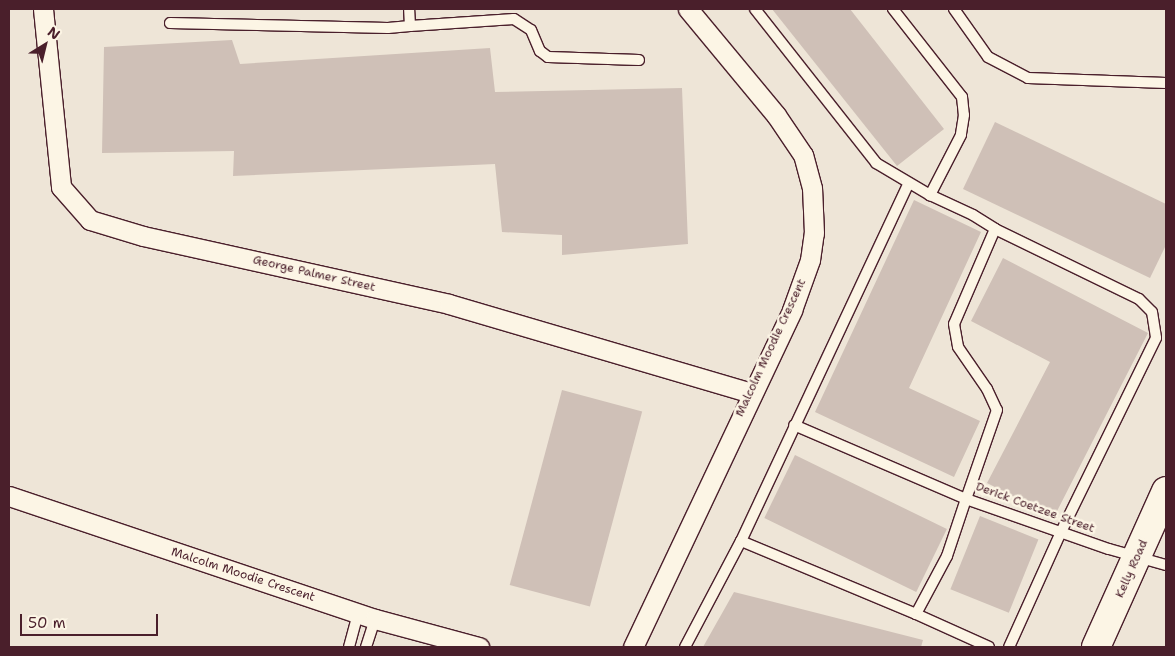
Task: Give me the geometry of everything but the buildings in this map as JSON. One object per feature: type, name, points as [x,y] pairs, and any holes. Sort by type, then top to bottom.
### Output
[{"type":"street","name":"George Palmer Street","points":[[43,9],[60,179],[69,199],[90,220],[143,236],[449,304],[751,393]]},
{"type":"street","name":"Malcolm Moodie Crescent","points":[[633,647],[803,283],[814,233],[812,188],[803,155],[787,129],[688,9]]},
{"type":"street","name":"Kelly Road","points":[[1096,647],[1139,557],[1166,491]]},
{"type":"street","name":"Malcolm Moodie Crescent","points":[[9,496],[366,616],[479,647]]},
{"type":"lane","points":[[409,9],[410,26]]},
{"type":"lane","points":[[755,9],[876,163],[930,195],[973,215],[995,229],[1139,299],[1152,312],[1156,338],[1061,532],[1009,647]]},
{"type":"lane","points":[[893,9],[962,97],[964,115],[961,135],[930,195]]},
{"type":"lane","points":[[954,9],[988,57],[1028,78],[1166,83]]},
{"type":"lane","points":[[170,23],[388,28],[514,19],[531,30],[540,51],[548,57],[639,60]]},
{"type":"lane","points":[[685,647],[741,541],[909,183]]},
{"type":"lane","name":"Derick Coetzee Street","points":[[995,229],[954,324],[958,347],[987,388],[997,410],[966,499],[1166,566]]},
{"type":"lane","points":[[794,425],[966,499],[947,556],[916,614]]},
{"type":"lane","points":[[741,541],[990,647]]},
{"type":"lane","points":[[349,647],[366,616]]},
{"type":"lane","points":[[366,616],[366,647]]},
{"type":"shaded area","points":[[9,9],[1166,9],[1166,647],[9,647]]}]
